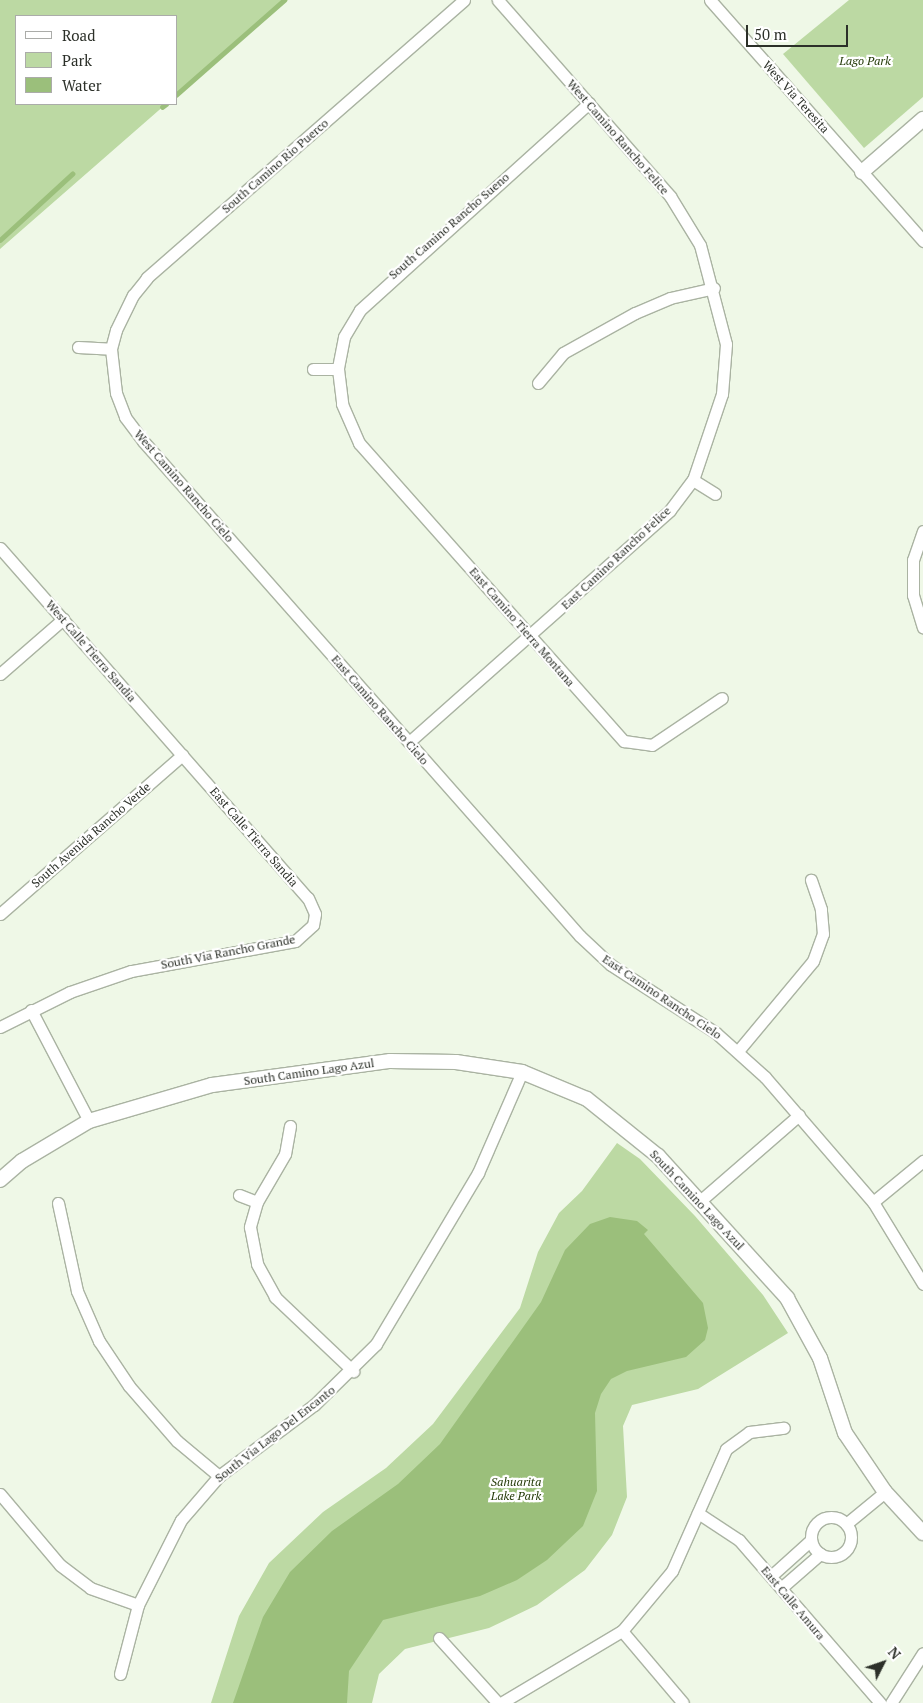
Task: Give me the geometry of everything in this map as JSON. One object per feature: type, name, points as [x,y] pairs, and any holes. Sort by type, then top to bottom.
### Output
[{"type":"street","name":"South Camino Rio Puerco","points":[[112,349],[122,314],[147,278],[464,0]]},
{"type":"street","name":"West Camino Rancho Felice","points":[[498,0],[670,196],[700,245],[714,288]]},
{"type":"street","name":"West Via Teresita","points":[[710,0],[923,241]]},
{"type":"street","name":"South Camino Rancho Sueno","points":[[412,502],[359,443],[342,404],[338,369],[344,337],[377,290],[588,103]]},
{"type":"street","points":[[862,172],[923,119]]},
{"type":"street","points":[[538,383],[562,353],[635,313],[714,288]]},
{"type":"street","name":"East Camino Rancho Felice","points":[[409,742],[639,540],[693,480],[722,394],[726,344],[714,288]]},
{"type":"street","points":[[78,347],[112,349]]},
{"type":"street","name":"West Camino Rancho Cielo","points":[[112,349],[116,392],[125,417],[290,607]]},
{"type":"street","points":[[313,369],[338,369]]},
{"type":"street","points":[[693,480],[715,494]]},
{"type":"street","name":"East Camino Tierra Montana","points":[[412,502],[613,730],[638,746],[652,745],[722,698]]},
{"type":"street","points":[[923,531],[914,560],[913,595],[923,628]]},
{"type":"street","name":"West Calle Tierra Sandia","points":[[0,548],[182,755]]},
{"type":"street","name":"East Camino Rancho Cielo","points":[[290,607],[586,942],[611,965],[738,1051],[799,1114],[873,1202],[923,1284]]},
{"type":"street","points":[[0,674],[63,619]]},
{"type":"street","name":"South Avenida Rancho Verde","points":[[0,914],[182,755]]},
{"type":"street","name":"East Calle Tierra Sandia","points":[[182,755],[308,898],[315,914],[313,925]]},
{"type":"street","points":[[738,1051],[812,961],[823,934],[821,909],[811,880]]},
{"type":"street","name":"South Via Rancho Grande","points":[[0,1027],[32,1010],[131,971],[296,941],[313,925]]},
{"type":"street","points":[[32,1010],[89,1121]]},
{"type":"street","name":"South Camino Lago Azul","points":[[0,1180],[22,1161],[89,1121],[212,1086],[390,1061],[456,1062],[522,1072],[587,1099],[658,1156],[787,1298],[820,1358],[845,1433],[885,1492],[923,1533]]},
{"type":"street","name":"South Via Lago Del Encanto","points":[[120,1674],[138,1604],[181,1520],[219,1476],[353,1371],[400,1310],[478,1173],[522,1072]]},
{"type":"street","points":[[700,1201],[799,1114]]},
{"type":"street","points":[[290,1126],[285,1154],[256,1202],[250,1227],[261,1273],[276,1297],[353,1371]]},
{"type":"street","points":[[873,1202],[923,1161]]},
{"type":"street","points":[[239,1195],[256,1202]]},
{"type":"street","points":[[58,1203],[77,1291],[100,1341],[129,1386],[176,1441],[219,1476]]},
{"type":"street","points":[[439,1638],[500,1703],[622,1631],[672,1571],[698,1513],[712,1473],[726,1449],[749,1432],[784,1428]]},
{"type":"street","points":[[846,1524],[885,1492]]},
{"type":"street","points":[[0,1494],[60,1565],[90,1588],[138,1604]]},
{"type":"street","name":"East Calle Amura","points":[[698,1513],[739,1540],[880,1703]]},
{"type":"street","points":[[781,1588],[820,1554],[838,1556],[848,1548],[851,1536],[846,1524],[835,1517],[821,1519],[812,1529],[811,1540],[820,1554]]},
{"type":"street","points":[[771,1576],[811,1540]]},
{"type":"street","points":[[622,1631],[683,1703]]},
{"type":"street","points":[[891,1703],[923,1653]]},
{"type":"green space","points":[[0,0],[285,0],[178,93],[178,15],[15,15],[15,105],[165,105],[0,249]]},
{"type":"green space","name":"Lago Park","points":[[849,0],[923,0],[923,97],[864,148],[783,54]]},
{"type":"green space","name":"Sahuarita Lake Park","points":[[617,1143],[640,1159],[695,1216],[763,1295],[788,1333],[698,1389],[632,1405],[623,1426],[627,1497],[612,1535],[585,1570],[537,1605],[489,1628],[405,1649],[379,1674],[372,1703],[211,1703],[239,1616],[269,1563],[323,1512],[386,1468],[433,1424],[520,1308],[538,1252],[559,1213],[582,1191]]},
{"type":"water","name":"Sahuarita Lake Park","points":[[610,1217],[637,1221],[648,1230],[644,1234],[703,1303],[708,1328],[705,1340],[686,1357],[627,1371],[611,1379],[601,1394],[595,1413],[597,1491],[583,1526],[547,1560],[517,1580],[480,1596],[383,1620],[349,1671],[347,1703],[233,1703],[263,1617],[290,1572],[332,1531],[398,1484],[440,1444],[541,1302],[565,1250],[590,1224]]},
{"type":"waterway","points":[[178,93],[284,0]]},
{"type":"waterway","points":[[0,240],[72,174]]}]
